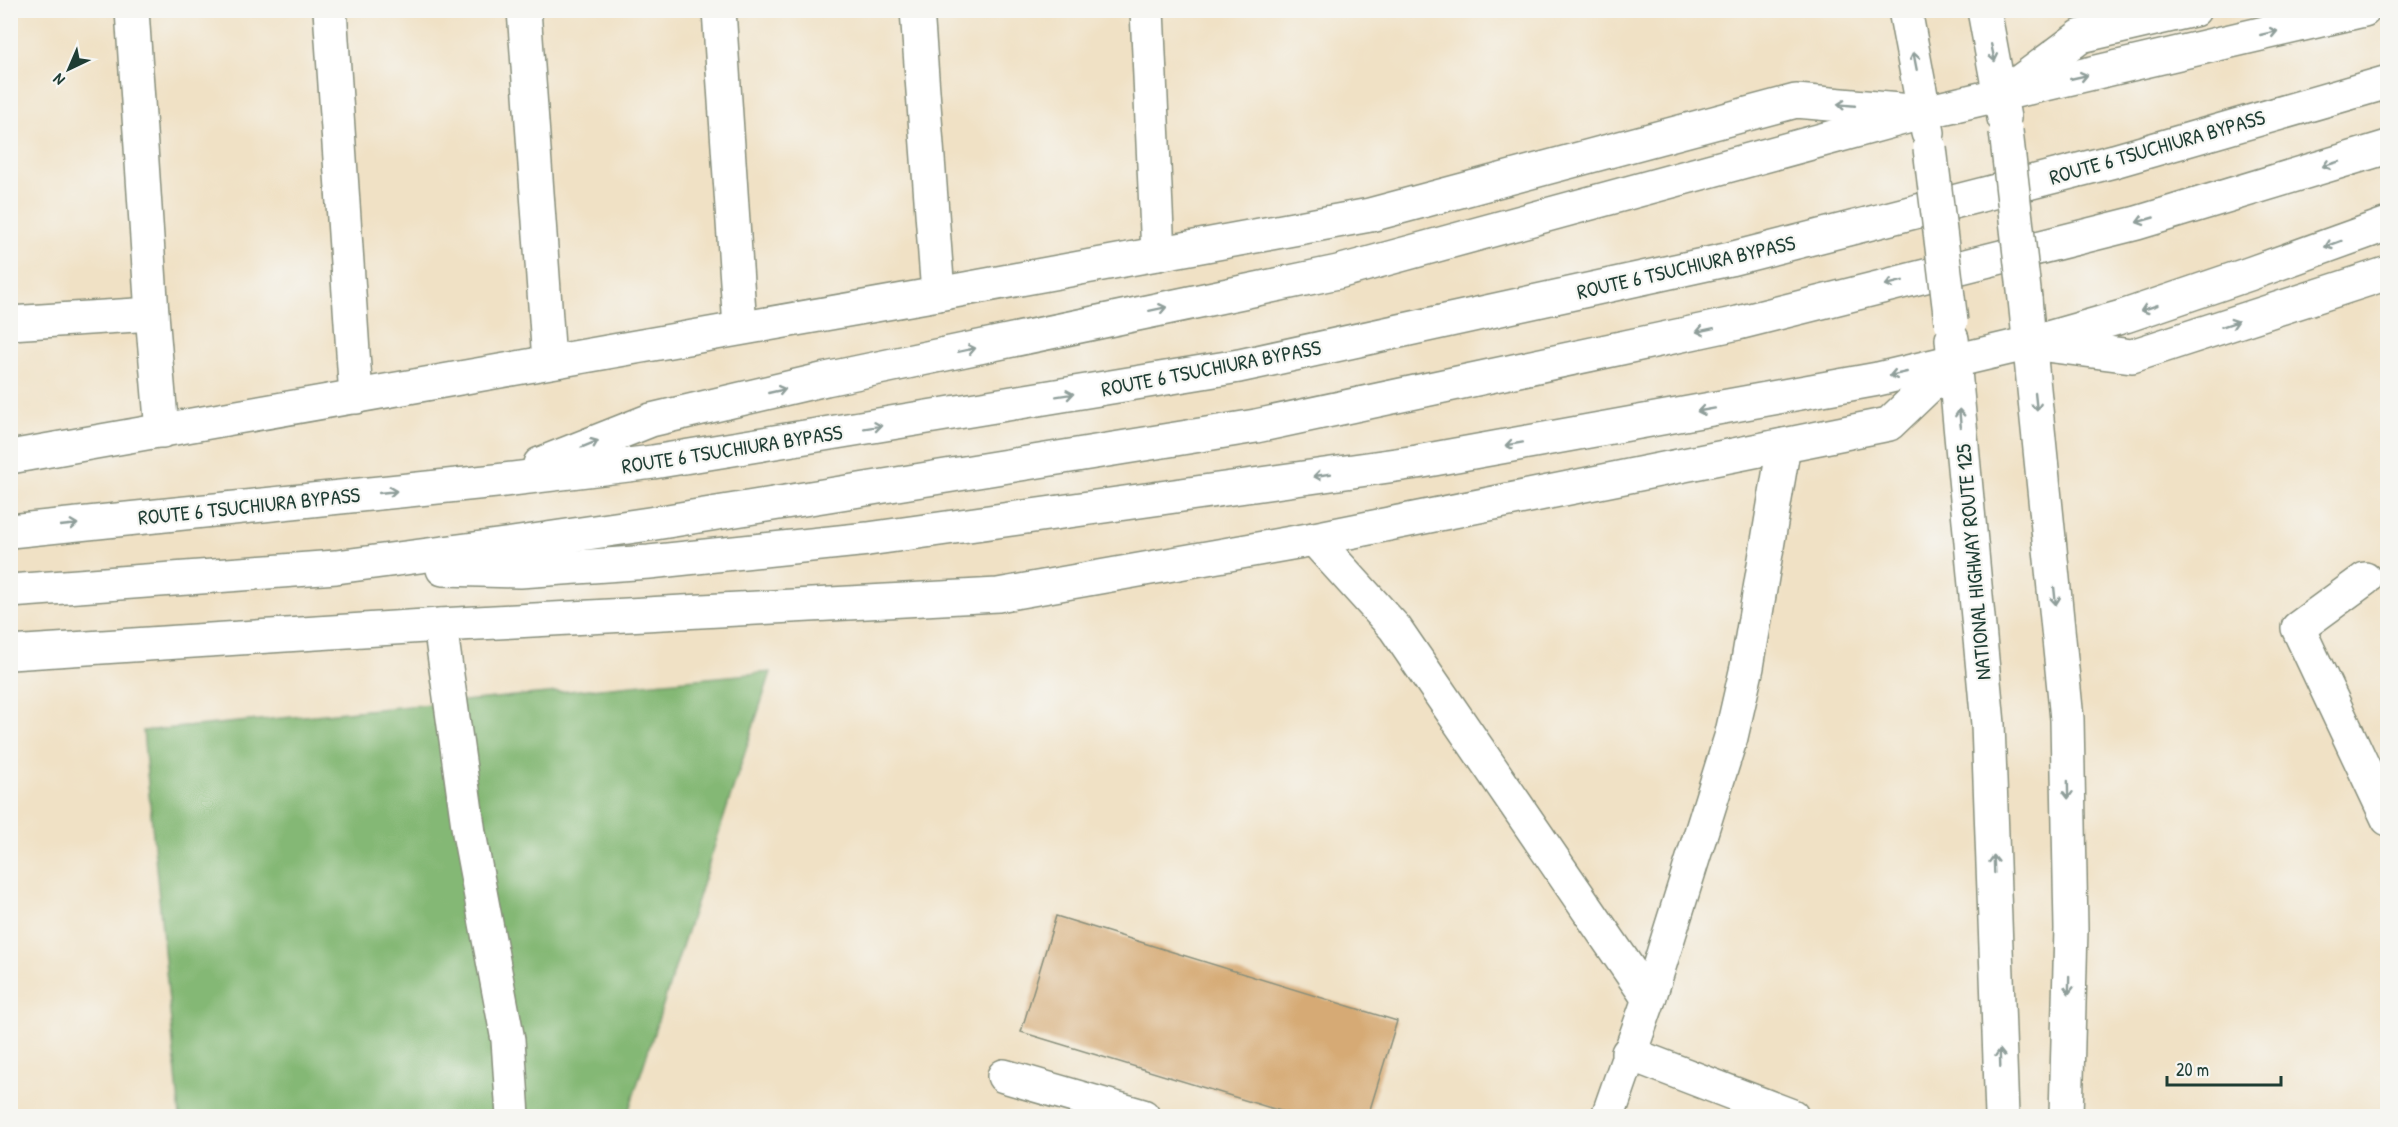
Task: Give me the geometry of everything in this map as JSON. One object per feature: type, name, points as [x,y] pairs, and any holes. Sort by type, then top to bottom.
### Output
[{"type":"main road","points":[[132,10],[162,431]]},
{"type":"main road","points":[[330,10],[356,397]]},
{"type":"main road","points":[[524,10],[549,361]]},
{"type":"main road","points":[[719,10],[740,328]]},
{"type":"main road","points":[[917,10],[938,294]]},
{"type":"main road","points":[[1148,10],[1158,254]]},
{"type":"main road","name":"NATIONAL HIGHWAY ROUTE 125","points":[[1905,10],[1925,112],[1951,322],[1988,724],[2002,1116]]},
{"type":"main road","points":[[1984,10],[2002,95],[2030,343],[2067,719],[2071,930],[2066,1116]]},
{"type":"main road","points":[[2002,95],[2081,36],[2194,10]]},
{"type":"main road","points":[[496,481],[651,420],[838,377],[1338,272],[1925,112],[2364,10]]},
{"type":"main road","name":"ROUTE 6 TSUCHIURA BYPASS","points":[[10,531],[496,481],[653,462],[1239,366],[1731,259],[2114,161],[2388,82]]},
{"type":"main road","points":[[10,457],[938,294],[1370,215],[1796,101],[1925,112]]},
{"type":"main road","points":[[10,591],[336,567],[649,524],[1256,426],[1738,323],[2137,223],[2388,147]]},
{"type":"main road","points":[[336,567],[520,571],[649,562],[868,539],[1417,462],[1878,379],[2030,343],[2125,316],[2388,224]]},
{"type":"main road","points":[[2030,343],[2132,356],[2388,273]]},
{"type":"main road","points":[[2248,274],[2270,311]]},
{"type":"main road","points":[[10,323],[152,314]]},
{"type":"main road","points":[[10,653],[440,625],[998,595],[1314,538],[1889,424],[1955,361]]},
{"type":"main road","points":[[1608,1116],[1628,1053],[1649,999],[1731,737],[1747,667],[1784,445]]},
{"type":"main road","points":[[1314,538],[1395,628],[1649,999]]},
{"type":"main road","points":[[2365,579],[2298,628],[2385,807]]},
{"type":"main road","points":[[440,625],[469,833],[508,1040],[513,1116]]},
{"type":"main road","points":[[1628,1053],[1792,1116]]},
{"type":"main road","points":[[1004,1076],[1143,1116]]},
{"type":"green space","points":[[771,672],[627,1116],[180,1116],[143,731]]},
{"type":"building","points":[[1056,916],[1397,1021],[1368,1116],[1297,1116],[1021,1032]]}]
